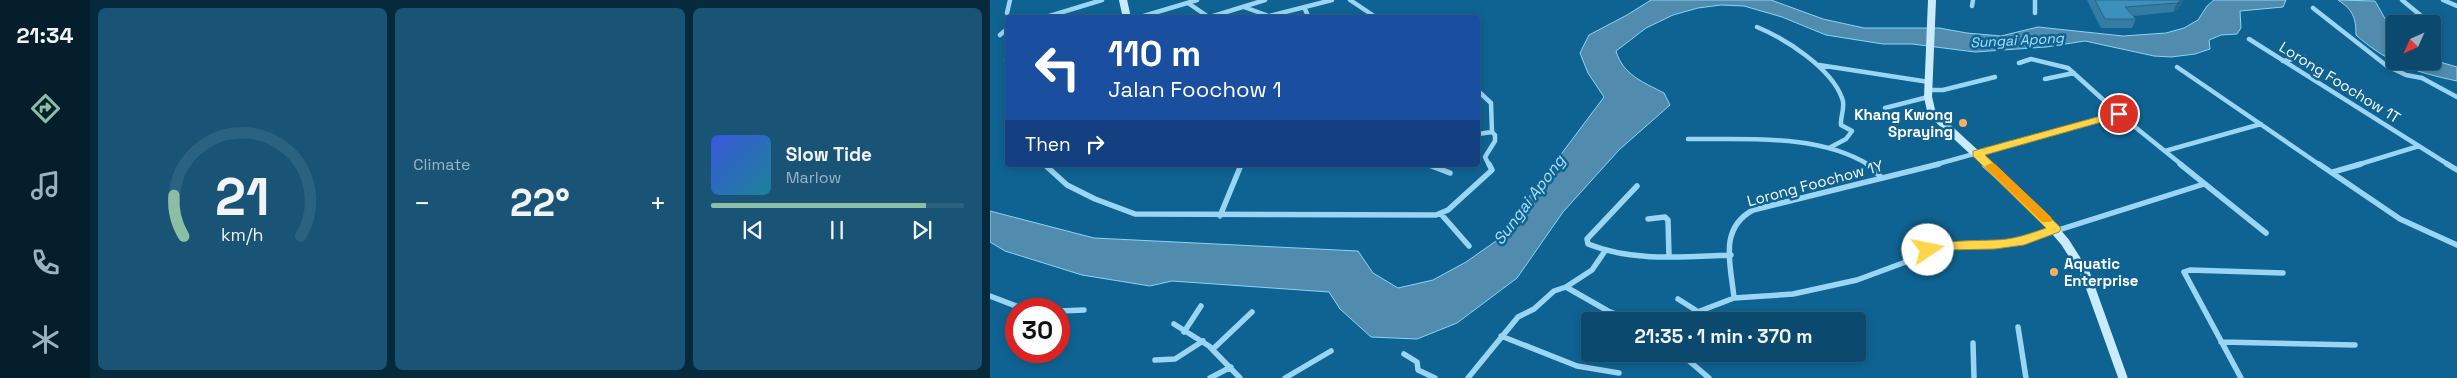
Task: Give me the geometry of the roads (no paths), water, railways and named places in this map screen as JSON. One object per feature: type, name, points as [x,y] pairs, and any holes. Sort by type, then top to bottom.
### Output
[{"type":"street","points":[[1007,13],[1010,0]]},
{"type":"street","points":[[1053,15],[1102,0]]},
{"type":"street","points":[[1123,0],[1126,15]]},
{"type":"street","points":[[1147,15],[1196,0]]},
{"type":"street","points":[[1217,15],[1265,0]]},
{"type":"street","points":[[1272,15],[1332,0]]},
{"type":"street","points":[[1350,0],[1372,15]]},
{"type":"street","points":[[1932,0],[1928,90],[1936,117],[2055,229],[2086,275],[2123,378]]},
{"type":"street","points":[[1972,6],[1973,0]]},
{"type":"street","points":[[2035,13],[2036,0]]},
{"type":"street","points":[[2402,0],[2420,15]]},
{"type":"street","points":[[2443,0],[2457,6]]},
{"type":"street","points":[[1188,3],[1207,15]]},
{"type":"street","points":[[1244,7],[1259,15]]},
{"type":"street","points":[[1304,7],[1308,15]]},
{"type":"street","points":[[2312,8],[2387,66],[2406,75],[2422,78],[2457,97]]},
{"type":"street","points":[[1757,28],[1767,31],[1819,66],[1842,97],[1844,105],[1840,117],[1841,125],[1852,131],[1846,139],[1829,148]]},
{"type":"street","points":[[1000,36],[1005,31]]},
{"type":"street","name":"Lorong Foochow 1T","points":[[2249,39],[2457,170]]},
{"type":"street","points":[[2283,62],[2304,57]]},
{"type":"street","points":[[2019,63],[2031,59],[2066,66],[2119,114],[2266,233]]},
{"type":"street","points":[[1819,66],[1928,90],[1943,90],[1995,78]]},
{"type":"street","points":[[2177,67],[2400,219],[2457,245]]},
{"type":"street","points":[[2045,79],[2074,73]]},
{"type":"street","points":[[1884,108],[1928,90]]},
{"type":"street","points":[[1047,167],[1067,184],[1095,199],[1135,214],[1220,216],[1441,214],[1448,210],[1492,170],[1485,157],[1495,141],[1495,135],[1492,132],[1491,103],[1480,93]]},
{"type":"street","name":"Lorong Foochow 1Y","points":[[1734,298],[1731,255],[1732,228],[1744,214],[1753,210],[1977,154],[2119,114]]},
{"type":"street","points":[[2165,151],[2261,124]]},
{"type":"street","points":[[1480,134],[1492,132]]},
{"type":"street","points":[[1688,139],[1798,143],[1829,148],[1869,162],[1877,169],[1882,178]]},
{"type":"street","points":[[2333,172],[2419,146]]},
{"type":"street","points":[[1220,216],[1240,167]]},
{"type":"street","points":[[1434,167],[1450,173]]},
{"type":"street","points":[[1678,299],[1696,311],[1734,298],[1808,291],[1867,277],[1911,260],[1936,246],[2005,244],[2024,241],[2055,229],[2204,184]]},
{"type":"street","points":[[1637,186],[1587,239],[1588,244],[1605,251],[1669,256],[1731,255]]},
{"type":"street","points":[[1441,214],[1469,246]]},
{"type":"street","points":[[1648,219],[1665,217],[1668,220],[1669,256]]},
{"type":"street","points":[[1468,378],[1518,317],[1534,309],[1554,291],[1566,287],[1592,270],[1605,251]]},
{"type":"street","points":[[2241,378],[2184,272],[2190,270],[2283,274]]},
{"type":"street","points":[[1566,287],[1611,312]]},
{"type":"street","points":[[990,296],[1005,303]]},
{"type":"street","points":[[1184,332],[1201,306]]},
{"type":"street","points":[[1070,311],[1084,310]]},
{"type":"street","points":[[1213,349],[1252,312]]},
{"type":"street","points":[[1174,324],[1213,349],[1240,378]]},
{"type":"street","points":[[2018,327],[2026,378]]},
{"type":"street","points":[[1502,336],[1578,366],[1619,373]]},
{"type":"street","points":[[1155,360],[1174,359],[1203,341]]},
{"type":"street","points":[[2221,342],[2355,345]]},
{"type":"street","points":[[1973,343],[1974,378]]},
{"type":"street","points":[[1285,378],[1331,351]]},
{"type":"street","points":[[1404,354],[1417,362],[1418,370],[1435,378]]},
{"type":"street","points":[[1690,362],[1709,378]]},
{"type":"street","points":[[1210,378],[1231,367]]},
{"type":"water","name":"Sungai Apong","points":[[1651,0],[1771,0],[1823,19],[1864,28],[1939,28],[2001,36],[2038,27],[2123,36],[2166,33],[2184,28],[2198,20],[2207,6],[2214,0],[2286,0],[2283,7],[2240,11],[2241,28],[2237,34],[2221,35],[2209,40],[2210,49],[2195,54],[2171,57],[2154,56],[2085,41],[2046,47],[1975,52],[1912,44],[1883,44],[1826,35],[1782,17],[1744,6],[1721,5],[1698,8],[1673,15],[1646,28],[1616,51],[1619,59],[1629,72],[1641,81],[1664,93],[1670,105],[1619,150],[1563,212],[1517,278],[1457,323],[1417,339],[1371,337],[1340,309],[1329,292],[1172,281],[1150,286],[1082,275],[1005,251],[990,242],[990,211],[1094,238],[1358,251],[1373,273],[1398,288],[1433,280],[1466,262],[1496,241],[1604,97],[1588,73],[1580,53],[1589,35]]},
{"type":"water","points":[[2338,0],[2375,1],[2386,20],[2386,57],[2356,35],[2353,15]]},
{"type":"water","points":[[2441,62],[2457,67],[2457,81],[2415,70],[2441,70]]},
{"type":"place","name":"Khang Kwong Spraying","points":[[1963,123]]},
{"type":"place","name":"Aquatic Enterprise","points":[[2054,272]]}]
